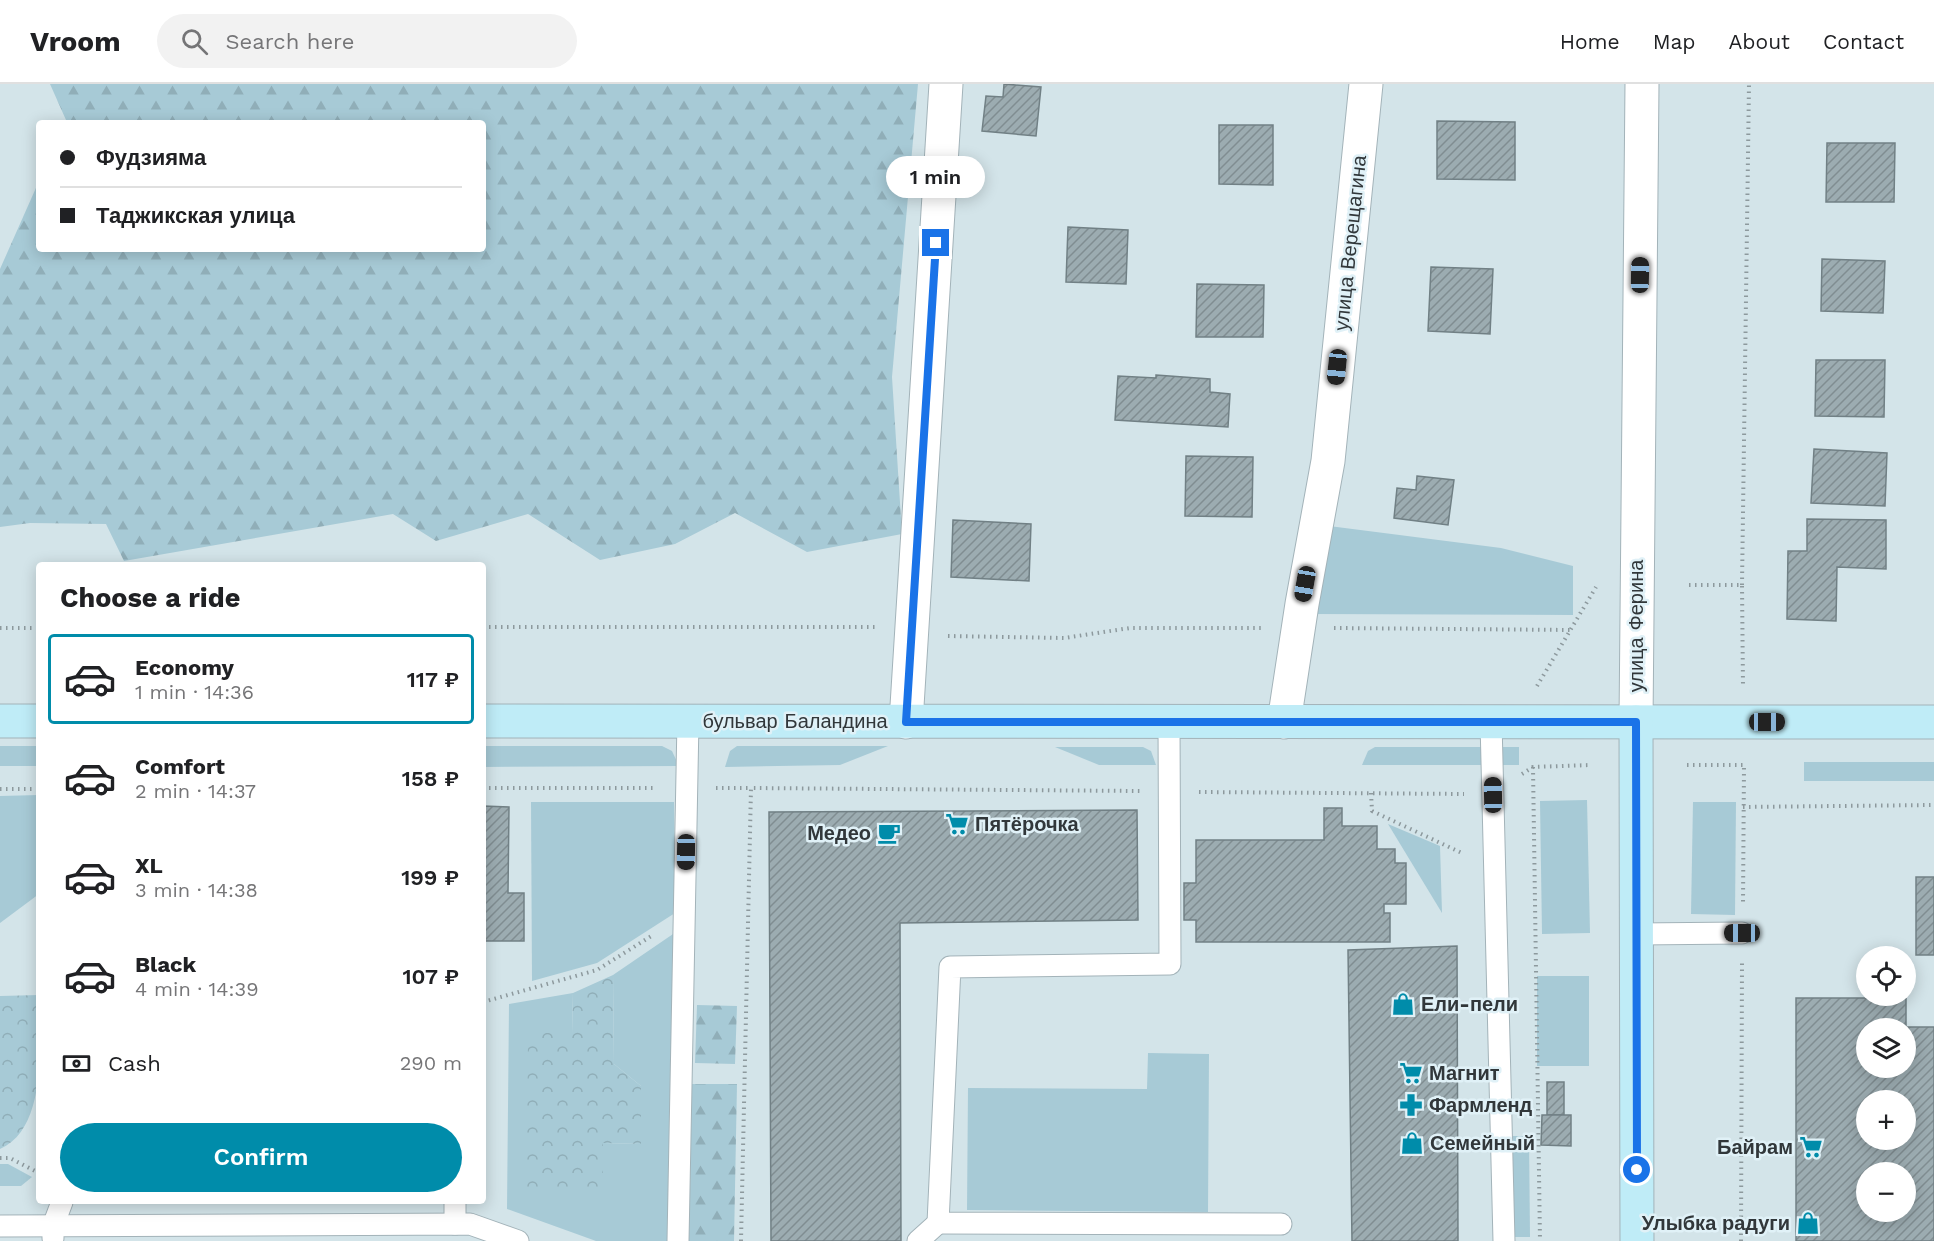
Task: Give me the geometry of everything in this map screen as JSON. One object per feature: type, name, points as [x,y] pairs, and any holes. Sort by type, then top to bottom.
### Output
[{"type":"main road","points":[[0,721],[36,721]]},
{"type":"main road","name":"бульвар Баландина","points":[[486,721],[1934,722]]},
{"type":"main road","name":"улица Ферина","points":[[1636,722],[1637,1241]]},
{"type":"street","points":[[906,722],[946,84]]},
{"type":"street","name":"улица Верещагина","points":[[1284,722],[1298,628],[1328,461],[1366,84]]},
{"type":"street","name":"улица Ферина","points":[[1636,722],[1642,84]]},
{"type":"lane","points":[[678,1241],[688,721]]},
{"type":"lane","points":[[918,1241],[938,1222],[950,967],[1170,964],[1169,722]]},
{"type":"lane","points":[[1491,722],[1504,1241]]},
{"type":"lane","points":[[1637,934],[1742,933]]},
{"type":"lane","points":[[53,1234],[61,1204]]},
{"type":"lane","points":[[455,1204],[455,1224]]},
{"type":"lane","points":[[938,1222],[1281,1224]]},
{"type":"lane","points":[[0,1226],[53,1234],[107,1234],[470,1224],[518,1241]]},
{"type":"path","points":[[1743,690],[1742,585],[1749,84]]},
{"type":"path","points":[[1689,585],[1742,585]]},
{"type":"path","points":[[1536,687],[1596,587]]},
{"type":"path","points":[[486,627],[912,627],[956,638],[1064,638],[1130,628],[1571,630]]},
{"type":"path","points":[[0,628],[36,628]]},
{"type":"path","points":[[486,788],[751,788],[1493,795],[1533,767],[1591,765]]},
{"type":"path","points":[[1687,765],[1744,765],[1741,1241]]},
{"type":"path","points":[[1533,767],[1540,1241]]},
{"type":"path","points":[[741,1241],[751,788]]},
{"type":"path","points":[[0,789],[36,789]]},
{"type":"path","points":[[1371,793],[1372,811],[1495,868]]},
{"type":"path","points":[[1743,807],[1934,805]]},
{"type":"path","points":[[486,1001],[597,970],[684,916]]},
{"type":"path","points":[[0,1158],[10,1158],[36,1171]]},
{"type":"green space","points":[[50,84],[918,84],[892,377],[902,534],[807,552],[735,513],[675,544],[600,560],[528,514],[436,541],[393,514],[124,561],[106,524],[30,523],[0,527],[0,269],[36,188],[36,252],[486,252],[486,120],[66,120]]},
{"type":"green space","points":[[1329,526],[1501,548],[1573,566],[1573,615],[1309,614]]},
{"type":"green space","points":[[0,746],[36,746],[36,766],[0,766]]},
{"type":"green space","points":[[486,746],[662,746],[672,751],[679,766],[486,767]]},
{"type":"green space","points":[[737,746],[888,746],[840,765],[725,767],[730,751]]},
{"type":"green space","points":[[1055,747],[1143,747],[1151,751],[1156,765],[1099,765]]},
{"type":"green space","points":[[1375,747],[1519,747],[1519,765],[1362,765],[1368,751]]},
{"type":"green space","points":[[1804,762],[1934,762],[1934,781],[1804,781]]},
{"type":"green space","points":[[36,795],[36,896],[0,923],[0,796]]},
{"type":"green space","points":[[1587,800],[1590,933],[1542,934],[1540,801]]},
{"type":"green space","points":[[531,802],[674,802],[675,913],[597,963],[532,981]]},
{"type":"green space","points":[[1693,802],[1736,802],[1735,915],[1691,914]]},
{"type":"green space","points":[[1388,824],[1440,846],[1442,913]]},
{"type":"green space","points":[[676,932],[668,1241],[596,1241],[507,1209],[509,1004],[573,993],[572,1033],[528,1033],[603,1143],[640,1144],[641,1086],[614,1064],[613,975]]},
{"type":"green space","points":[[613,975],[614,1064],[641,1086],[641,1144],[603,1143],[603,1191],[526,1190],[528,1033],[572,1033],[573,993]]},
{"type":"green space","points":[[1537,976],[1589,976],[1589,1066],[1537,1066]]},
{"type":"green space","points":[[36,995],[34,1103],[27,1122],[16,1138],[0,1149],[0,996]]},
{"type":"green space","points":[[697,1005],[737,1006],[735,1064],[695,1063]]},
{"type":"green space","points":[[1148,1053],[1209,1054],[1208,1212],[967,1210],[968,1088],[1147,1089]]},
{"type":"green space","points":[[692,1084],[737,1084],[734,1241],[689,1241]]},
{"type":"green space","points":[[1512,1136],[1529,1136],[1530,1237],[1513,1237]]},
{"type":"green space","points":[[0,1164],[8,1164],[32,1177],[21,1186],[0,1186]]},
{"type":"building","points":[[1004,84],[1041,87],[1036,136],[982,131],[986,96],[1003,97]]},
{"type":"building","points":[[1437,121],[1515,122],[1515,180],[1437,179]]},
{"type":"building","points":[[1219,125],[1273,125],[1273,185],[1219,184]]},
{"type":"building","points":[[1827,143],[1895,143],[1894,202],[1826,202]]},
{"type":"building","points":[[1068,227],[1128,230],[1126,284],[1066,282]]},
{"type":"building","points":[[1822,259],[1885,261],[1883,313],[1821,311]]},
{"type":"building","points":[[1431,267],[1493,269],[1490,334],[1428,331]]},
{"type":"building","points":[[1197,284],[1264,285],[1263,337],[1196,337]]},
{"type":"building","points":[[1816,360],[1885,360],[1884,417],[1815,416]]},
{"type":"building","points":[[1156,375],[1210,379],[1210,392],[1230,394],[1228,427],[1115,420],[1118,376],[1156,378]]},
{"type":"building","points":[[1814,449],[1887,453],[1885,506],[1811,503]]},
{"type":"building","points":[[1186,456],[1253,457],[1252,517],[1185,516]]},
{"type":"building","points":[[1417,476],[1454,480],[1448,525],[1394,518],[1397,488],[1416,490]]},
{"type":"building","points":[[1807,519],[1886,520],[1886,569],[1837,567],[1836,621],[1787,619],[1788,551],[1807,551]]},
{"type":"building","points":[[953,520],[1031,524],[1029,581],[951,577]]},
{"type":"building","points":[[486,806],[509,807],[508,893],[524,893],[524,941],[486,941]]},
{"type":"building","points":[[1324,808],[1342,808],[1342,826],[1377,826],[1377,849],[1395,849],[1395,863],[1406,863],[1406,904],[1384,904],[1384,913],[1390,913],[1390,942],[1196,942],[1196,920],[1184,920],[1184,883],[1196,883],[1196,840],[1324,840]]},
{"type":"building","points":[[1137,810],[1138,920],[900,923],[901,1241],[771,1241],[769,812]]},
{"type":"building","points":[[1916,877],[1934,877],[1934,955],[1916,955]]},
{"type":"building","points":[[1457,946],[1458,1241],[1352,1241],[1348,950]]},
{"type":"building","points":[[1796,998],[1856,998],[1856,1006],[1906,1006],[1906,1018],[1856,1018],[1856,1078],[1916,1078],[1916,1027],[1934,1027],[1934,1241],[1796,1241]]},
{"type":"building","points":[[1547,1082],[1564,1082],[1564,1115],[1547,1115]]},
{"type":"building","points":[[1542,1115],[1571,1115],[1571,1146],[1541,1145]]},
{"type":"place","name":"Пятёрочка","points":[[957,824]]},
{"type":"place","name":"Медео","points":[[889,833]]},
{"type":"place","name":"Ели-пели","points":[[1403,1004]]},
{"type":"place","name":"Магнит","points":[[1411,1073]]},
{"type":"place","name":"Фармленд","points":[[1411,1105]]},
{"type":"place","name":"Семейный","points":[[1412,1143]]},
{"type":"place","name":"Байрам","points":[[1811,1147]]},
{"type":"place","name":"Улыбка радуги","points":[[1808,1223]]},
{"type":"route","points":[[936,243],[906,722],[1636,722],[1637,1170]]}]
